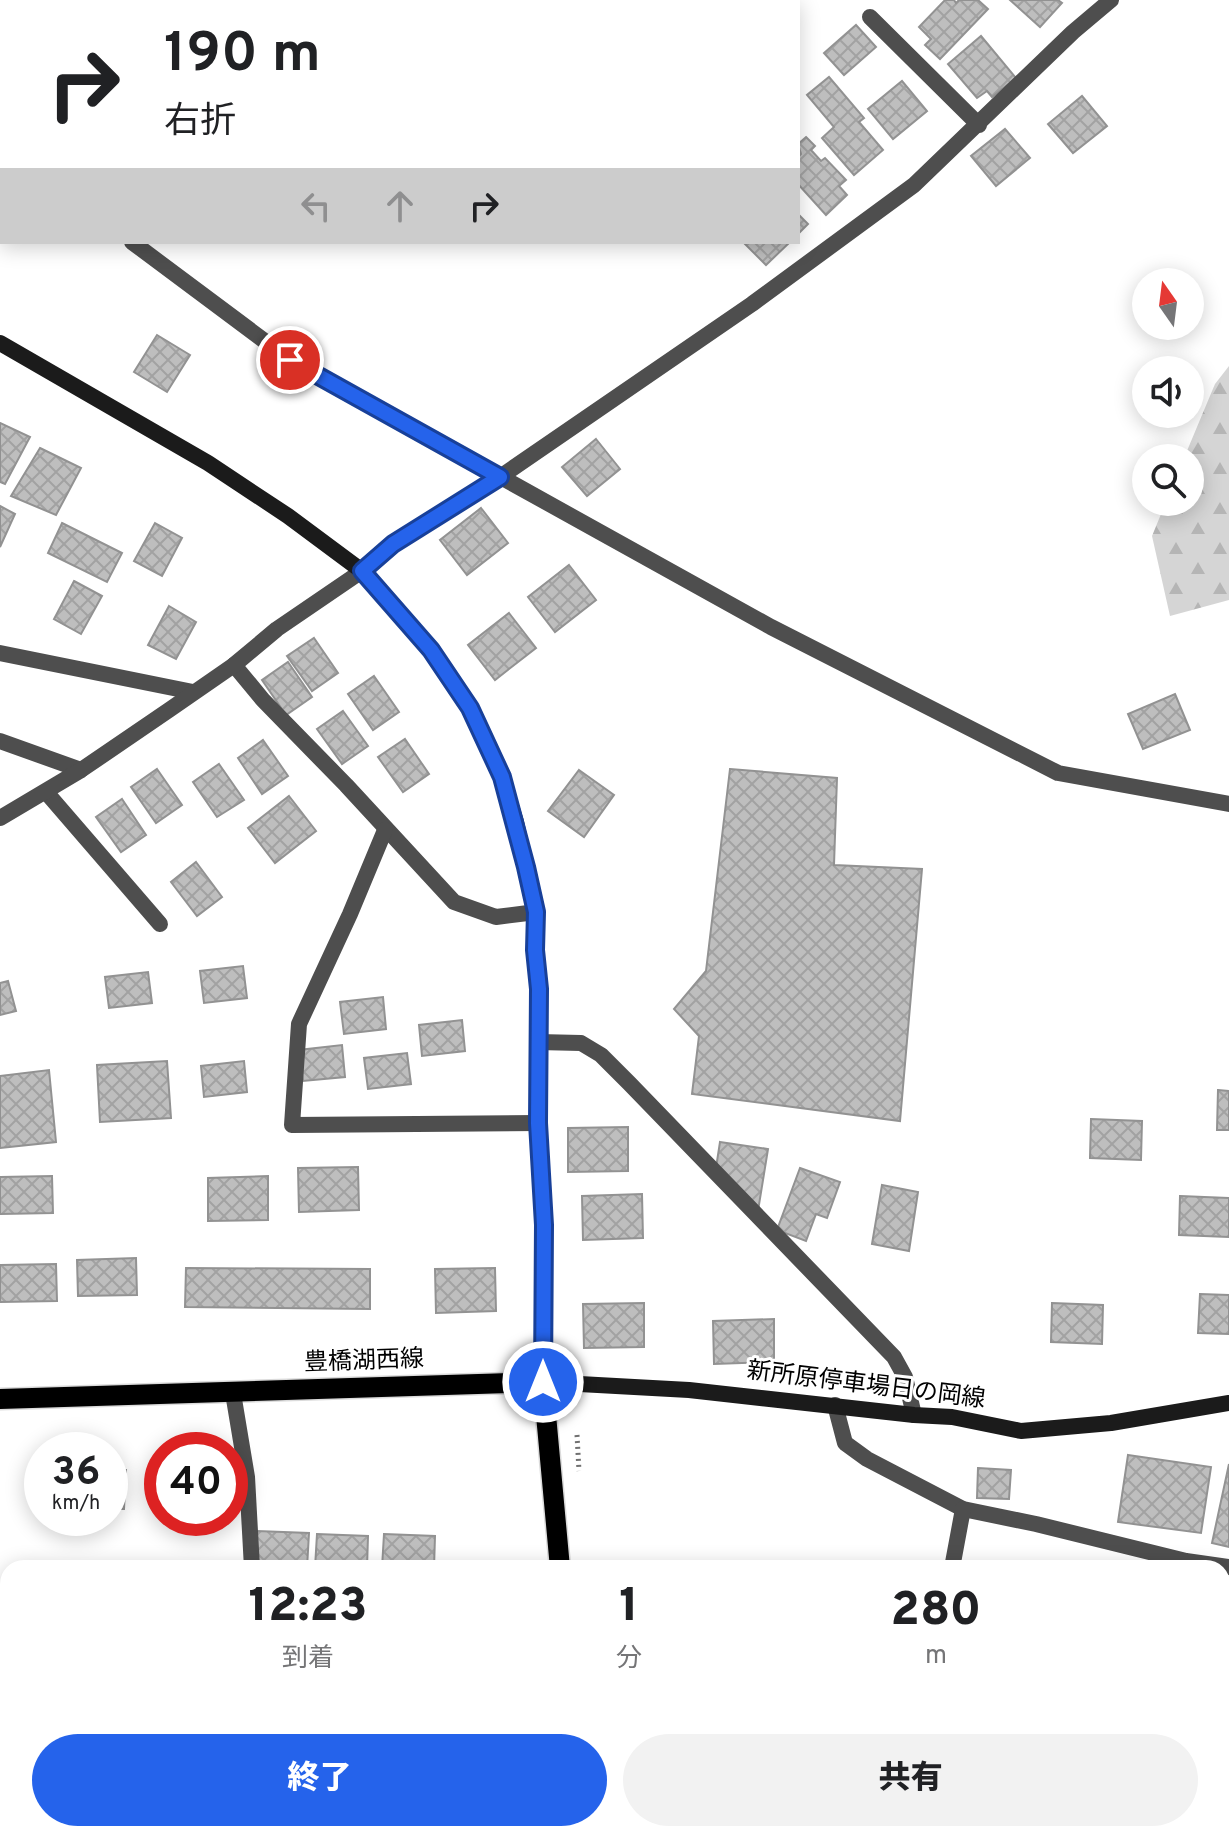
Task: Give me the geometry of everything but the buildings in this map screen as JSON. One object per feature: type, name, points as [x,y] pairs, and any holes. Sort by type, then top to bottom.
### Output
[{"type":"main road","name":"豊橋湖西線","points":[[0,1399],[543,1382]]},
{"type":"main road","points":[[543,1382],[559,1560]]},
{"type":"street","points":[[0,818],[81,770],[234,665],[277,629],[362,571],[393,544],[500,477],[777,286],[914,185],[1073,32],[1111,0]]},
{"type":"street","points":[[870,17],[979,125]]},
{"type":"street","points":[[135,244],[290,360],[771,627],[1058,773],[1229,804]]},
{"type":"street","points":[[0,343],[208,463],[288,516],[362,571],[431,650],[470,708],[502,777],[516,822],[536,912],[538,1123],[544,1225],[543,1382]]},
{"type":"street","points":[[0,653],[193,692]]},
{"type":"street","points":[[234,665],[263,700],[454,902],[496,917],[536,912]]},
{"type":"street","points":[[0,741],[81,770]]},
{"type":"street","points":[[46,792],[160,924]]},
{"type":"street","points":[[385,830],[299,1024],[292,1125],[538,1123]]},
{"type":"street","points":[[538,1042],[581,1043],[610,1065],[894,1357],[905,1377],[914,1415]]},
{"type":"street","name":"新所原停車場日の岡線","points":[[543,1382],[689,1390],[952,1417],[1021,1431],[1111,1423],[1229,1403]]},
{"type":"street","points":[[233,1393],[247,1477],[252,1560]]},
{"type":"street","points":[[835,1405],[845,1443],[867,1459],[963,1509],[1036,1524],[1171,1560]]},
{"type":"street","points":[[953,1560],[963,1509]]},
{"type":"green space","points":[[1229,366],[1229,600],[1170,616],[1152,536],[1160,516],[1204,516],[1204,444],[1190,444],[1197,428],[1204,428],[1204,410],[1215,384]]},
{"type":"route","points":[[290,360],[500,477],[393,544],[362,571],[431,650],[470,708],[502,777],[516,822],[536,912],[538,1123],[544,1225],[543,1382]]}]
